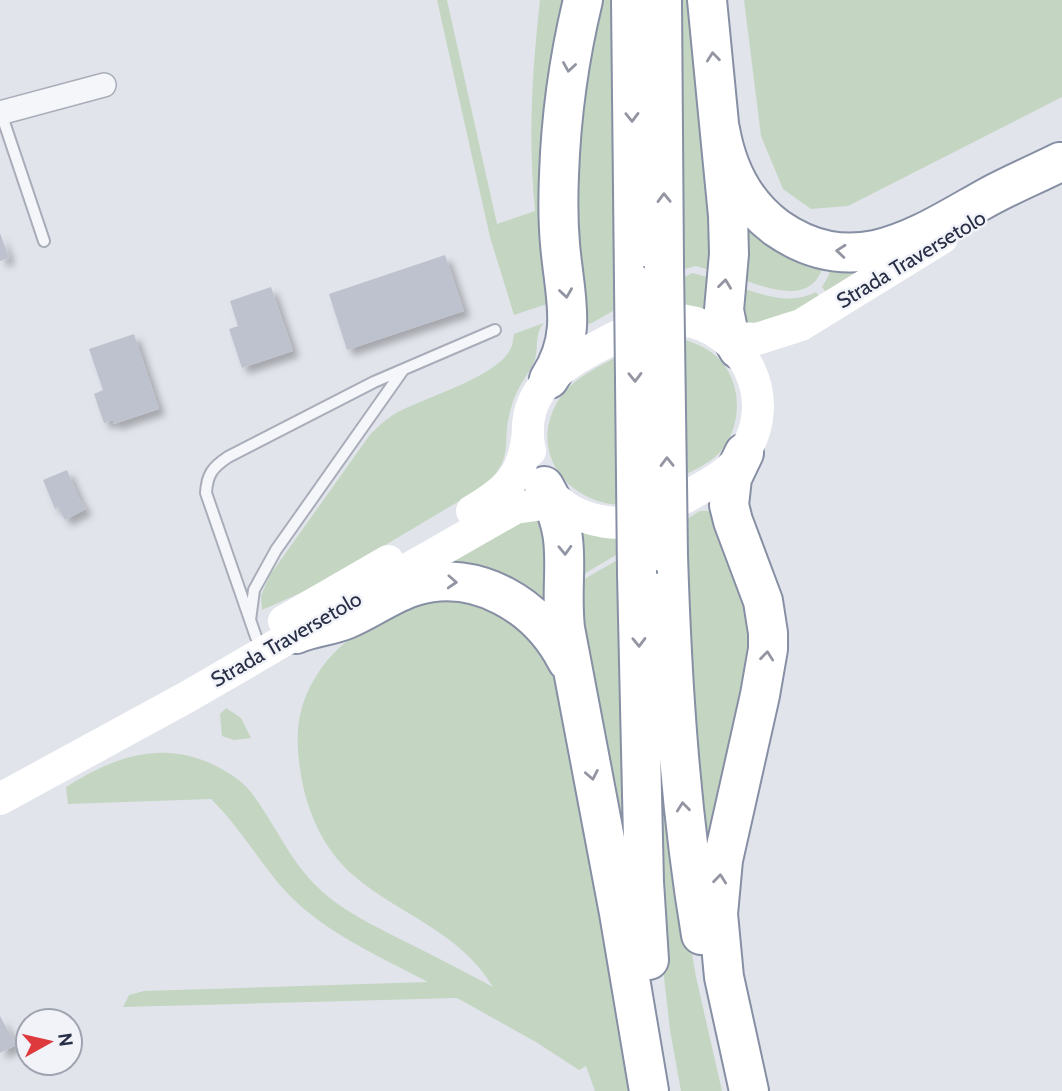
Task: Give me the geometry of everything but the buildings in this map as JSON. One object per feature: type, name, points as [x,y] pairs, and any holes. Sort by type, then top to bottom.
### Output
[{"type":"highway","points":[[549,379],[562,355],[568,326],[560,244],[559,155],[567,81],[583,0]]},
{"type":"highway","points":[[631,0],[649,275],[653,564],[646,926],[655,1016],[668,1091]]},
{"type":"highway","points":[[649,275],[662,0]]},
{"type":"highway","points":[[707,0],[729,239],[724,310],[728,339]]},
{"type":"highway","points":[[720,129],[734,177],[757,210],[797,240],[840,252],[870,252],[901,244],[1006,187],[1061,168]]},
{"type":"highway","points":[[744,453],[732,478],[729,505],[763,601],[768,649],[723,860],[718,914],[724,977],[749,1091]]},
{"type":"highway","points":[[558,502],[565,540],[563,598],[575,686]]},
{"type":"highway","points":[[653,564],[675,719],[688,854],[711,985],[735,1091]]},
{"type":"highway","points":[[296,634],[349,618],[394,594],[416,586],[451,582],[474,585],[513,601],[537,620],[562,650],[575,686],[619,913],[649,1091]]},
{"type":"main road","name":"Strada Traversetolo","points":[[804,324],[954,231],[1020,196],[1061,168]]},
{"type":"main road","points":[[682,320],[704,325],[728,339],[752,373],[758,414]]},
{"type":"main road","points":[[728,339],[763,338],[804,324]]},
{"type":"main road","points":[[684,498],[725,473],[744,453],[755,428],[763,384],[769,369],[804,324]]},
{"type":"main road","name":"Strada Traversetolo","points":[[0,780],[253,630],[499,495],[520,468],[534,404],[549,379],[571,360],[618,336]]},
{"type":"main road","name":"Strada Traversetolo","points":[[528,432],[532,460],[558,502],[590,519],[620,523]]},
{"type":"main road","name":"Strada Traversetolo","points":[[0,799],[123,733],[509,510],[558,502]]},
{"type":"street","points":[[0,111],[104,85]]},
{"type":"lane","points":[[0,111],[44,241]]},
{"type":"lane","points":[[253,630],[206,493],[206,480],[211,471],[228,457],[405,367],[495,330]]},
{"type":"lane","points":[[253,630],[254,590],[275,550],[405,367]]},
{"type":"green space","points":[[437,0],[447,0],[497,224],[535,211],[532,106],[540,0],[572,0],[556,301],[514,315],[490,237]]},
{"type":"green space","points":[[593,0],[613,0],[618,308],[592,323],[581,325],[573,272],[584,43]]},
{"type":"green space","points":[[679,0],[698,0],[716,272],[696,266],[681,270]]},
{"type":"green space","points":[[744,0],[1062,0],[1062,97],[848,206],[811,209],[783,189],[761,136]]},
{"type":"green space","points":[[740,210],[824,262],[819,276],[811,285],[788,291],[737,278]]},
{"type":"green space","points":[[832,263],[868,265],[826,292],[822,287]]},
{"type":"green space","points":[[692,273],[715,279],[712,313],[682,304],[681,279]]},
{"type":"green space","points":[[735,286],[776,297],[796,298],[816,292],[819,296],[775,325],[741,327]]},
{"type":"green space","points":[[544,323],[539,332],[535,359],[513,402],[504,458],[494,476],[483,487],[316,586],[262,610],[261,596],[270,575],[374,430],[393,415],[489,370],[510,350],[514,334]]},
{"type":"green space","points":[[682,339],[702,347],[720,360],[733,381],[737,406],[733,431],[720,452],[707,463],[683,476]]},
{"type":"green space","points":[[618,356],[620,505],[583,495],[569,484],[550,455],[547,438],[550,420],[563,393],[585,375]]},
{"type":"green space","points":[[700,511],[719,511],[759,634],[709,868],[697,788],[684,521]]},
{"type":"green space","points":[[526,520],[541,521],[544,525],[552,611],[432,571]]},
{"type":"green space","points":[[574,530],[603,538],[620,539],[621,552],[574,580]]},
{"type":"green space","points":[[621,558],[628,886],[596,740],[579,582]]},
{"type":"green space","points":[[476,595],[550,655],[641,1091],[595,1091],[586,1066],[579,1070],[536,1042],[457,998],[123,1007],[129,995],[144,991],[428,982],[337,933],[303,908],[288,894],[211,799],[68,804],[66,787],[84,776],[120,760],[158,753],[196,758],[216,766],[243,783],[260,804],[302,870],[325,894],[360,918],[493,987],[463,952],[428,925],[372,890],[354,876],[333,853],[317,827],[306,799],[298,745],[301,711],[309,689],[329,658],[346,642],[405,603]]},
{"type":"green space","points":[[660,692],[685,912],[696,977],[722,1091],[681,1091],[670,1030],[662,959]]},
{"type":"green space","points":[[226,708],[241,718],[251,738],[234,740],[222,736],[220,714]]}]
